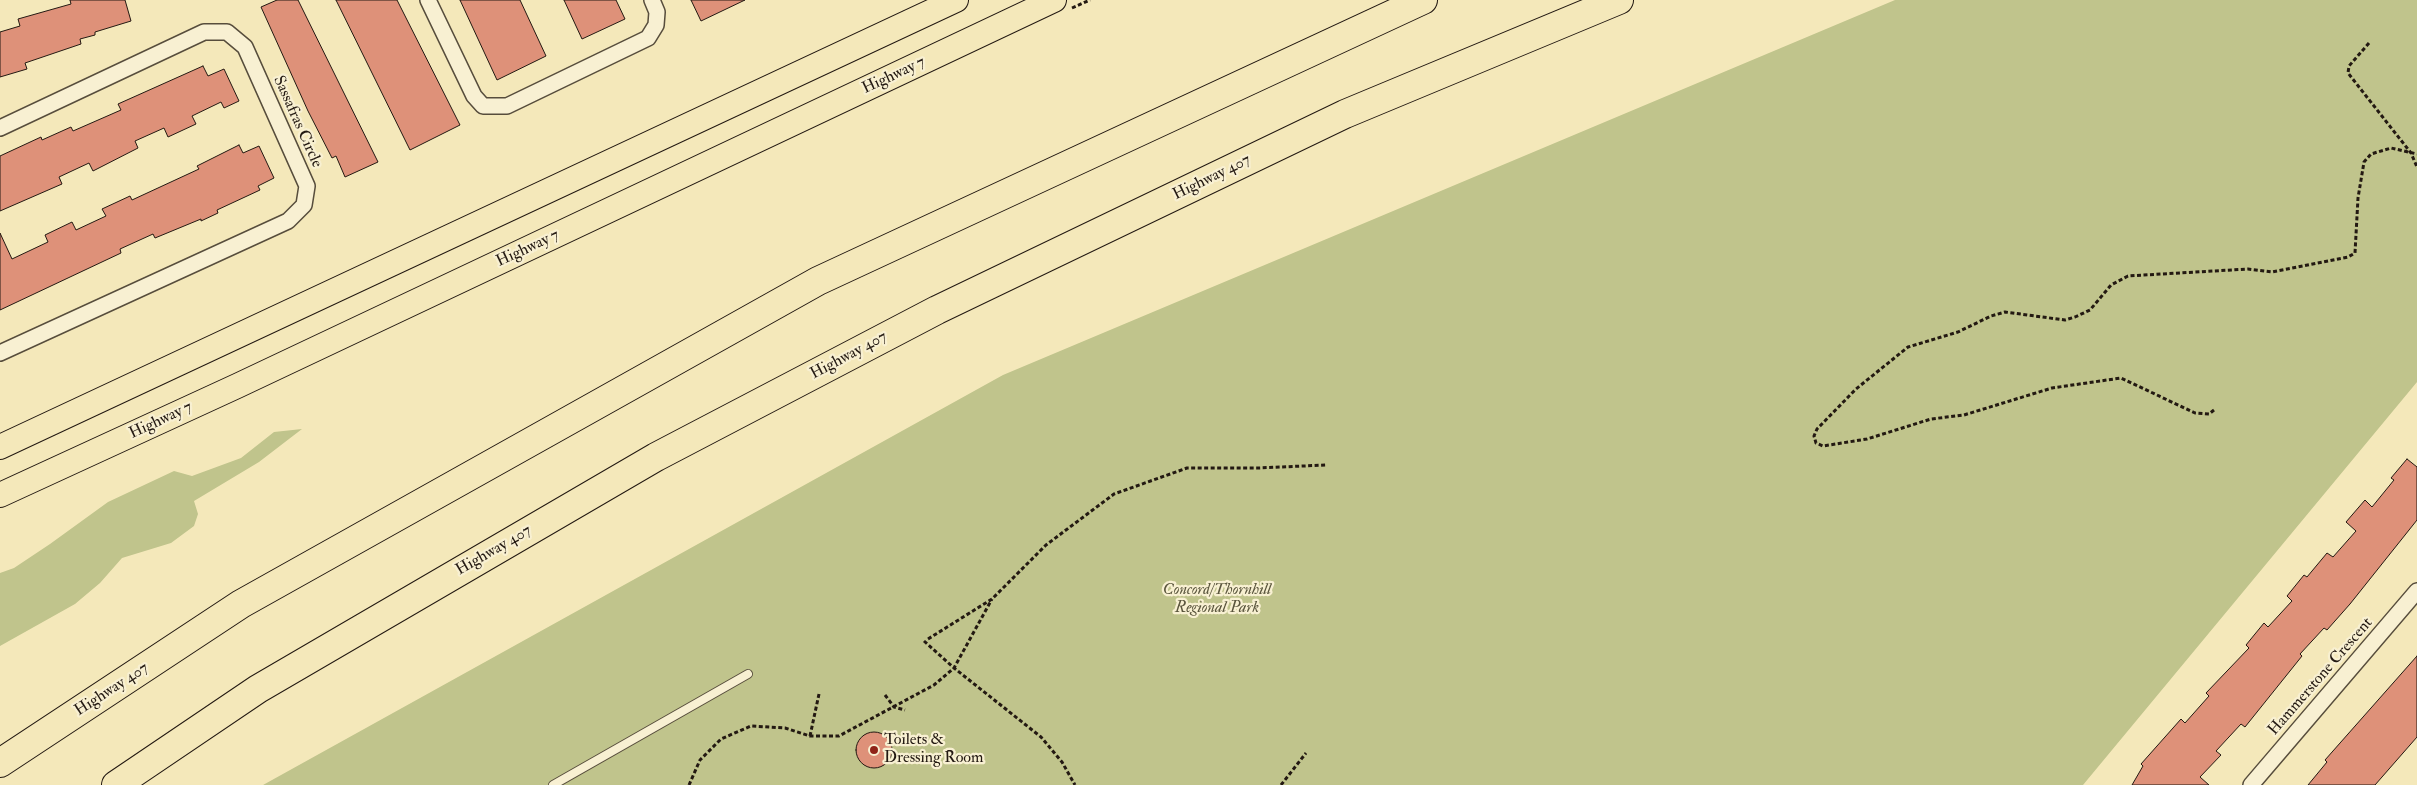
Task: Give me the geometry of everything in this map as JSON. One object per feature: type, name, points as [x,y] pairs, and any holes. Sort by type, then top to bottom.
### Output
[{"type":"highway","name":"Highway 407","points":[[0,763],[241,604],[818,281],[1423,0]]},
{"type":"highway","name":"Highway 407","points":[[116,785],[258,689],[656,457],[937,310],[1345,114],[1619,0]]},
{"type":"main road","points":[[0,447],[956,0]]},
{"type":"main road","name":"Highway 7","points":[[0,495],[237,386],[1054,0]]},
{"type":"street","points":[[428,0],[474,96],[483,106],[507,106],[648,38],[656,25],[657,12],[652,0]]},
{"type":"street","name":"Sassafras Circle","points":[[0,128],[204,32],[227,32],[244,47],[306,186],[304,204],[288,221],[0,353]]},
{"type":"street","name":"Hammerstone Crescent","points":[[2251,785],[2417,591]]},
{"type":"lane","points":[[553,785],[748,674]]},
{"type":"path","points":[[2369,43],[2349,66],[2348,74],[2411,153],[2417,167]]},
{"type":"path","points":[[2214,410],[2208,414],[2194,413],[2121,378],[2052,388],[1964,415],[1931,420],[1867,439],[1823,446],[1816,443],[1814,436],[1817,429],[1856,389],[1908,347],[1958,332],[1991,316],[2005,312],[2065,320],[2076,317],[2090,310],[2111,285],[2128,276],[2248,269],[2272,272],[2348,257],[2354,253],[2358,198],[2364,162],[2372,154],[2391,148],[2417,154]]},
{"type":"path","points":[[928,639],[992,599],[1046,545],[1114,494],[1187,468],[1326,465]]},
{"type":"path","points":[[689,785],[700,760],[721,739],[752,726],[785,728],[810,736],[839,736],[934,685],[954,668],[992,599]]},
{"type":"path","points":[[924,641],[954,668],[1041,737],[1062,762],[1075,785]]},
{"type":"path","points":[[810,736],[819,694]]},
{"type":"path","points":[[885,695],[894,707],[905,710]]},
{"type":"path","points":[[1281,785],[1306,753]]},
{"type":"green space","name":"Concord/Thornhill Regional Park","points":[[1895,0],[2417,0],[2417,382],[2083,785],[263,785],[1003,375]]},
{"type":"green space","points":[[302,429],[259,462],[194,501],[198,514],[194,526],[171,543],[122,558],[100,583],[75,604],[0,646],[0,573],[14,568],[108,502],[174,471],[192,476],[241,458],[274,432]]},
{"type":"building","points":[[70,0],[125,0],[131,21],[95,32],[95,35],[80,39],[81,44],[25,63],[27,69],[0,77],[0,32],[20,26],[18,19],[71,4]]},
{"type":"building","points":[[277,0],[298,0],[378,162],[345,177],[336,156],[332,158],[308,111],[261,7]]},
{"type":"building","points":[[336,0],[397,0],[460,125],[410,150]]},
{"type":"building","points":[[460,0],[520,0],[546,56],[497,80]]},
{"type":"building","points":[[564,0],[616,0],[625,19],[582,39]]},
{"type":"building","points":[[691,0],[745,0],[701,21]]},
{"type":"building","points":[[203,66],[208,76],[224,69],[239,101],[224,108],[221,102],[192,116],[196,124],[168,137],[164,128],[135,141],[138,148],[93,171],[89,163],[59,177],[62,184],[0,211],[0,156],[41,137],[42,140],[71,127],[73,131],[121,110],[118,104]]},
{"type":"building","points":[[239,145],[243,153],[259,146],[274,178],[258,186],[260,190],[217,210],[218,213],[201,221],[201,219],[155,238],[153,234],[120,249],[121,253],[0,310],[0,233],[12,259],[48,242],[45,235],[72,222],[76,230],[106,216],[102,209],[130,196],[132,200],[199,169],[197,166]]},
{"type":"building","points":[[2407,459],[2417,467],[2417,520],[2350,604],[2327,630],[2324,628],[2300,654],[2302,656],[2245,727],[2241,724],[2216,751],[2221,755],[2200,777],[2209,785],[2132,785],[2143,766],[2141,764],[2181,719],[2185,723],[2209,696],[2206,693],[2249,648],[2246,645],[2264,623],[2268,627],[2292,601],[2287,596],[2304,575],[2307,577],[2327,553],[2333,557],[2356,531],[2346,522],[2365,500],[2372,507],[2394,480],[2391,478]]},
{"type":"building","points":[[2417,656],[2417,737],[2375,785],[2308,785],[2327,762],[2325,760]]},
{"type":"building","name":"Toilets & Dressing Room","points":[[874,732],[887,737],[892,750],[887,763],[874,768],[861,763],[856,750],[861,737]]},
{"type":"place","name":"Toilets & Dressing Room","points":[[874,750]]}]
